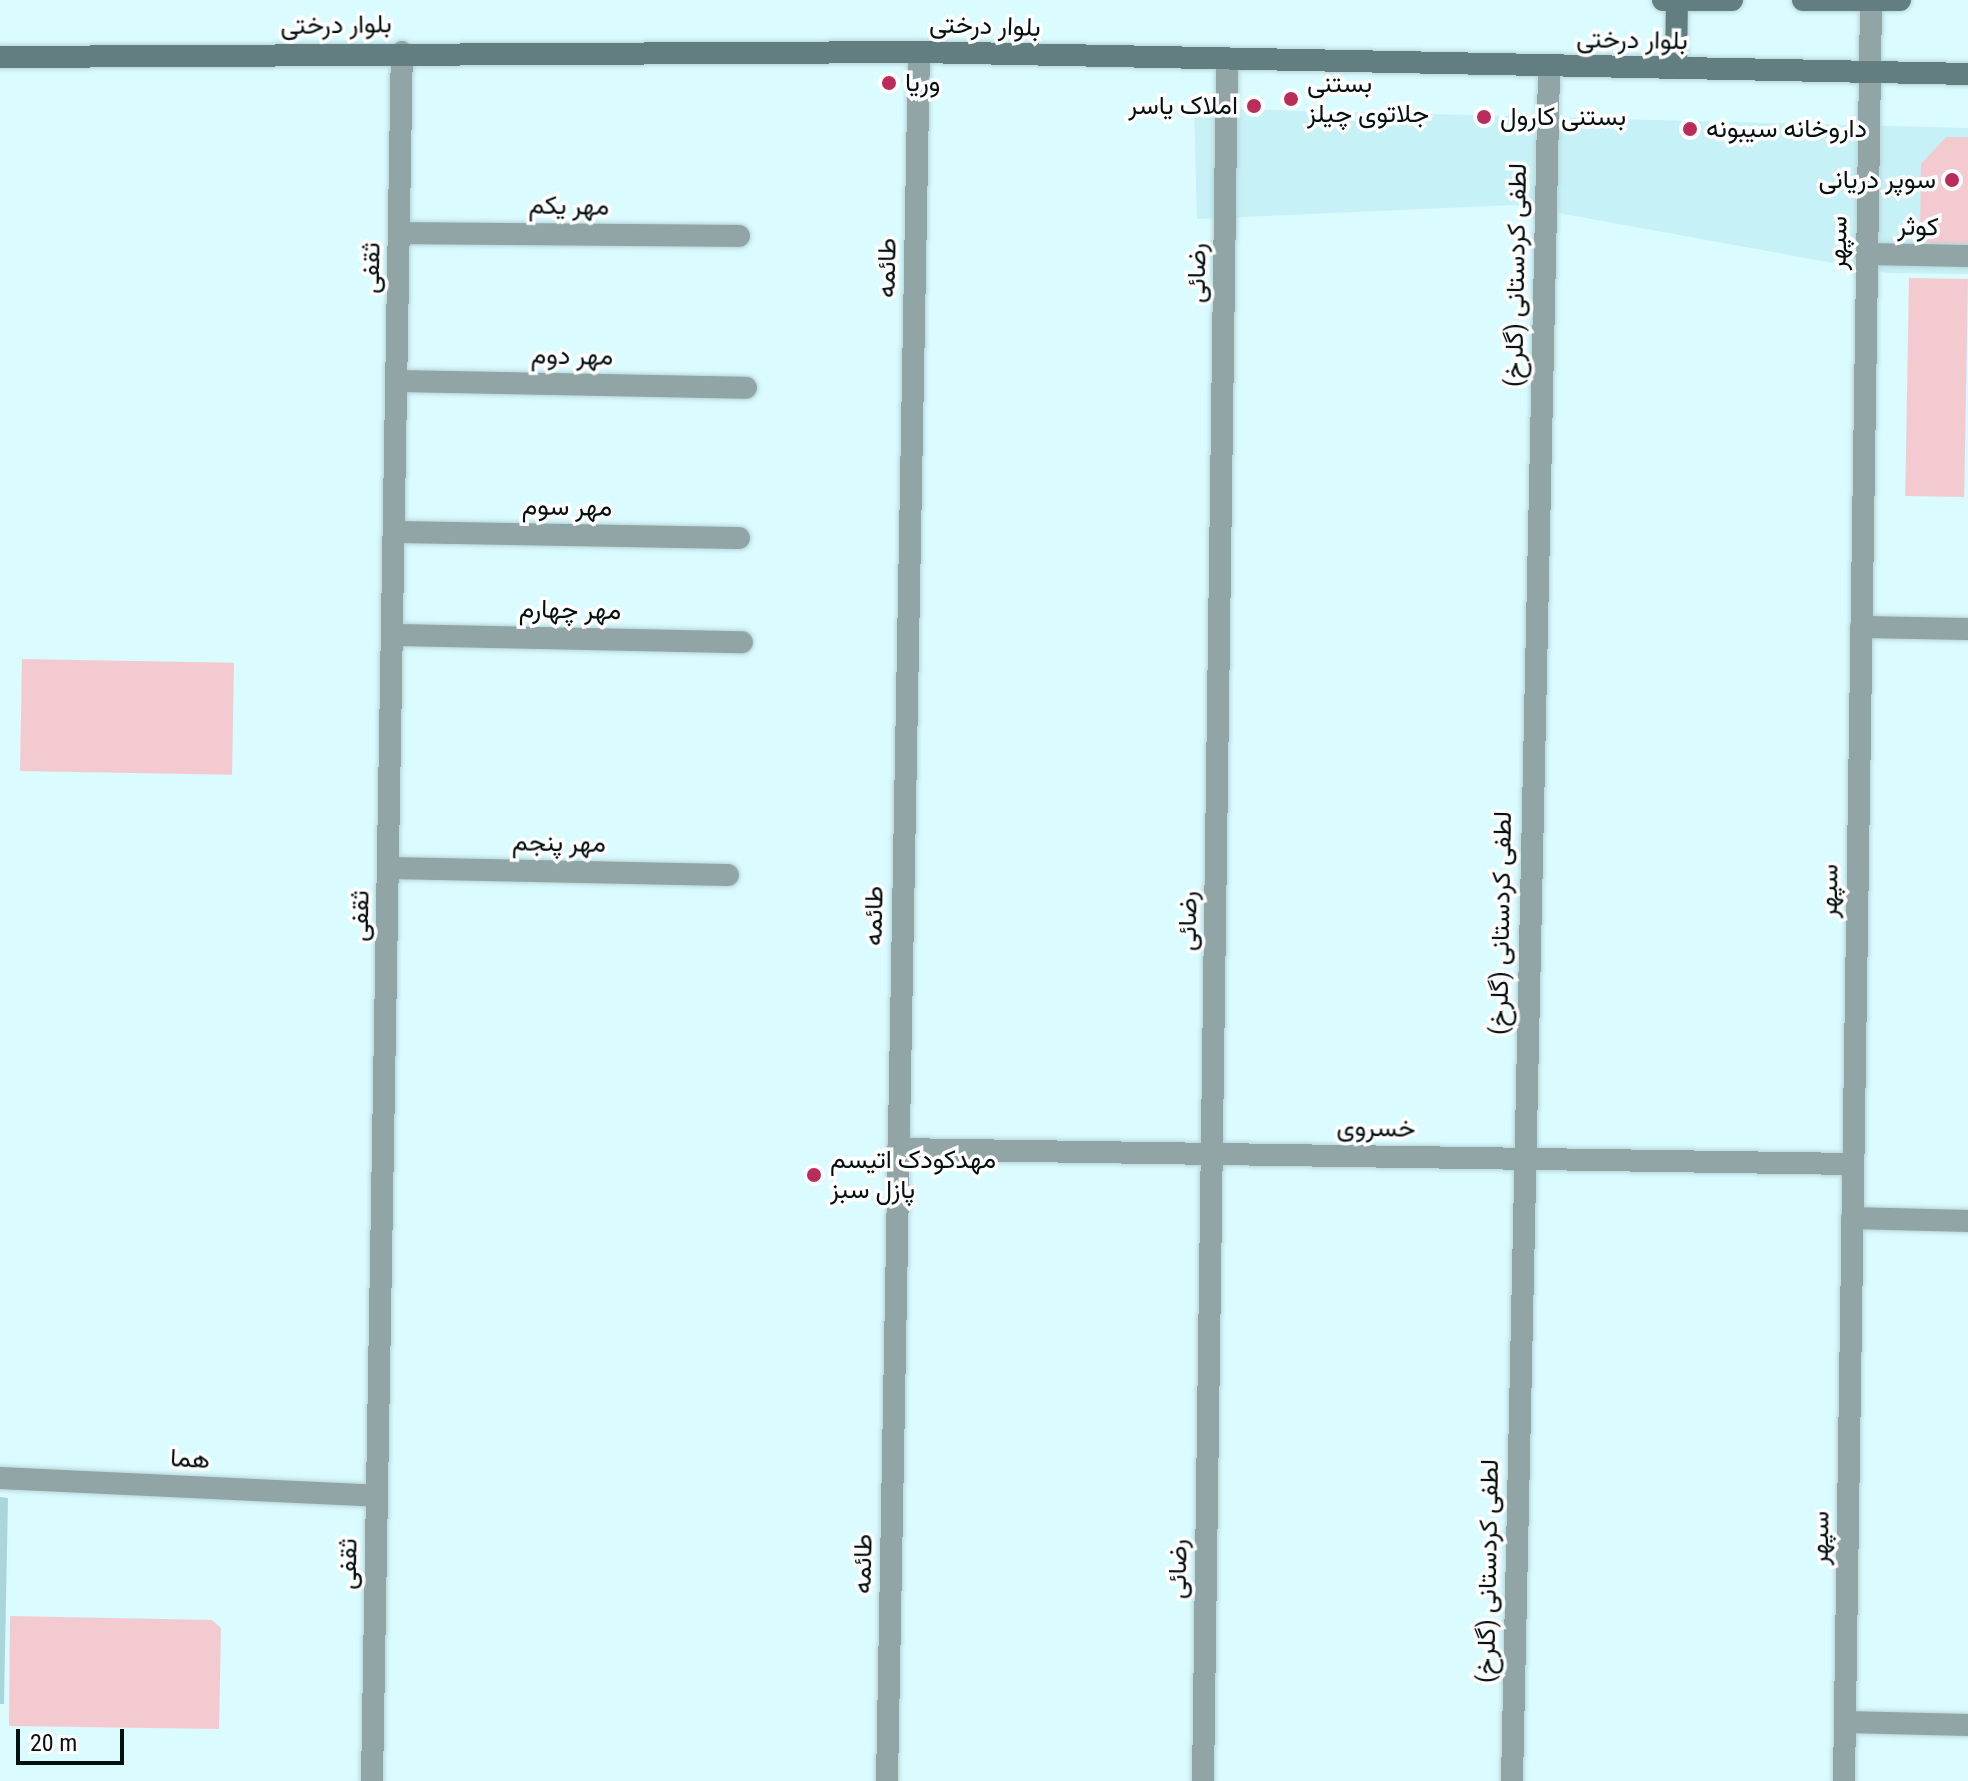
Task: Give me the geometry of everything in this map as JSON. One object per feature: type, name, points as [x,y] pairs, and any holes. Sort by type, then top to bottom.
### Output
[{"type":"main road","name":"بلوار درختی","points":[[1663,0],[1732,0]]},
{"type":"main road","points":[[1676,68],[1677,0]]},
{"type":"main road","points":[[1803,0],[1900,0]]},
{"type":"main road","name":"بلوار درختی","points":[[0,57],[402,52],[919,52],[1227,62],[1968,74]]},
{"type":"street","name":"سپهر","points":[[1844,1781],[1871,0]]},
{"type":"street","name":"ثقفی","points":[[372,1781],[389,868],[397,635],[395,532],[402,52]]},
{"type":"street","name":"طائمه","points":[[887,1781],[919,52]]},
{"type":"street","name":"رضائی","points":[[1203,1781],[1227,62]]},
{"type":"street","name":"لطفی کردستانی (گلرخ)","points":[[1512,1781],[1523,1158],[1549,67]]},
{"type":"street","name":"مهر یکم","points":[[399,233],[739,236]]},
{"type":"street","name":"کوثر","points":[[1866,254],[1968,256]]},
{"type":"street","name":"مهر دوم","points":[[397,381],[746,388]]},
{"type":"street","name":"مهر سوم","points":[[395,532],[739,538]]},
{"type":"street","points":[[1861,627],[1968,629]]},
{"type":"street","name":"مهر چهارم","points":[[397,635],[742,642]]},
{"type":"street","name":"مهر پنجم","points":[[389,868],[728,875]]},
{"type":"street","name":"خسروی","points":[[898,1149],[1853,1164]]},
{"type":"street","points":[[1852,1218],[1968,1221]]},
{"type":"street","name":"هما","points":[[0,1478],[377,1496]]},
{"type":"street","points":[[1845,1722],[1968,1725]]},
{"type":"shaded area","points":[[1194,108],[1968,128],[1968,274],[1888,273],[1514,205],[1197,219]]},
{"type":"shaded area","points":[[0,1497],[8,1498],[4,1704],[0,1704]]},
{"type":"building","points":[[1946,137],[1968,137],[1968,254],[1946,254],[1920,237],[1921,164]]},
{"type":"building","points":[[1909,278],[1968,279],[1964,497],[1905,496]]},
{"type":"building","points":[[22,659],[234,663],[232,775],[20,771]]},
{"type":"building","points":[[10,1616],[212,1620],[221,1628],[219,1729],[9,1726]]},
{"type":"place","name":"وریا","points":[[889,83]]},
{"type":"place","name":"بستنی جلاتوی چیلز","points":[[1291,99]]},
{"type":"place","name":"املاک یاسر","points":[[1254,106]]},
{"type":"place","name":"بستنی کارول","points":[[1484,117]]},
{"type":"place","name":"داروخانه سیبونه","points":[[1690,129]]},
{"type":"place","name":"سوپر دریانی","points":[[1952,180]]},
{"type":"place","name":"مهدکودک اتیسم پازل سبز","points":[[814,1175]]}]
